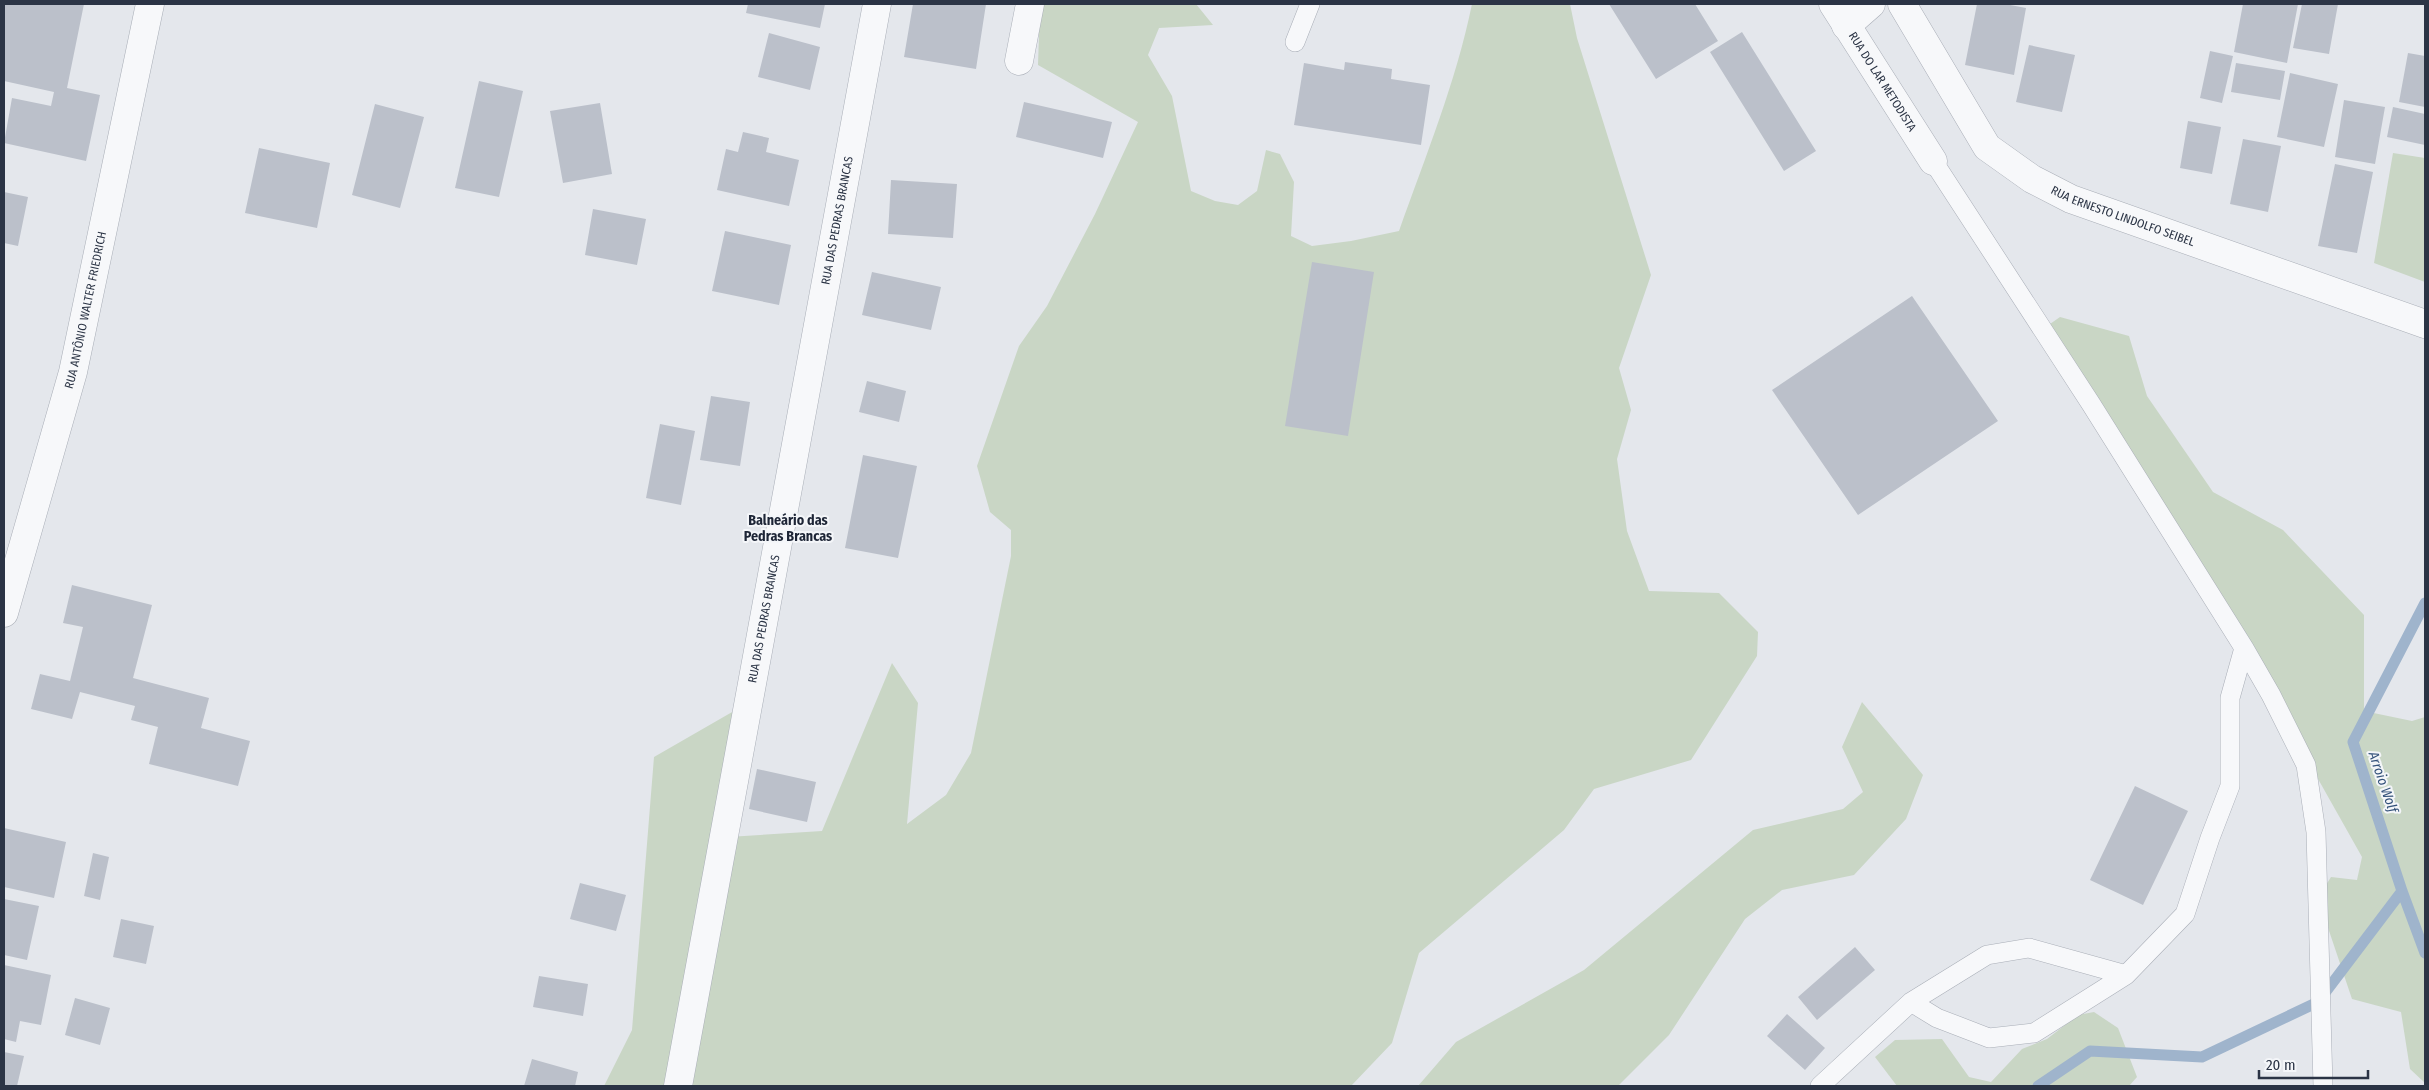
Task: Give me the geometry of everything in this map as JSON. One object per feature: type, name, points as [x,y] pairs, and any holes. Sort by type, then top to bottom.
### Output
[{"type":"street","name":"RUA ANTÔNIO WALTER FRIEDRICH","points":[[4,613],[73,372],[150,4]]},
{"type":"street","name":"RUA DAS PEDRAS BRANCAS","points":[[678,1086],[877,4]]},
{"type":"street","points":[[1019,61],[1030,4]]},
{"type":"street","points":[[1839,15],[1872,4]]},
{"type":"street","name":"RUA ERNESTO LINDOLFO SEIBEL","points":[[1902,4],[1986,147],[2032,179],[2071,199],[2425,324]]},
{"type":"street","name":"RUA DO LAR METODISTA","points":[[1839,15],[1933,161]]},
{"type":"lane","points":[[1295,42],[1310,4]]},
{"type":"lane","points":[[1933,161],[2091,404],[2244,648],[2271,695],[2306,765],[2316,832],[2323,1086]]},
{"type":"lane","points":[[1911,1002],[1937,1018],[1989,1038],[2034,1033],[2126,975],[2185,914],[2210,838],[2230,786],[2230,698],[2244,648]]},
{"type":"lane","points":[[1820,1086],[1911,1002],[1987,955],[2029,948],[2126,975]]},
{"type":"green space","points":[[1040,4],[1196,4],[1213,25],[1159,28],[1148,55],[1172,96],[1191,191],[1215,201],[1238,205],[1257,191],[1266,150],[1280,154],[1294,182],[1291,236],[1312,246],[1351,241],[1399,231],[1449,90],[1472,4],[1570,4],[1577,38],[1651,275],[1619,368],[1631,410],[1617,459],[1627,531],[1649,591],[1719,593],[1758,632],[1757,656],[1691,760],[1594,789],[1564,830],[1419,953],[1392,1043],[1351,1086],[604,1086],[632,1030],[654,757],[753,700],[728,837],[822,831],[892,663],[918,703],[907,824],[946,795],[971,753],[1011,556],[1011,530],[990,512],[977,466],[1019,346],[1047,306],[1095,214],[1138,122],[1038,65]]},
{"type":"green space","points":[[2393,153],[2425,158],[2425,282],[2374,263]]},
{"type":"green space","points":[[2060,317],[2129,336],[2147,396],[2213,492],[2283,530],[2364,615],[2364,711],[2412,721],[2425,717],[2425,1083],[2410,1069],[2401,1012],[2352,999],[2321,907],[2326,885],[2331,877],[2357,880],[2362,857],[2313,770],[2040,331]]},
{"type":"green space","points":[[1862,702],[1923,775],[1906,819],[1854,875],[1782,890],[1745,919],[1669,1035],[1618,1086],[1418,1086],[1456,1042],[1584,970],[1753,830],[1843,809],[1863,792],[1842,747]]},
{"type":"green space","points":[[2094,1012],[2118,1028],[2137,1077],[2129,1086],[1897,1086],[1875,1057],[1895,1040],[1942,1039],[1969,1077],[1991,1082],[2022,1049],[2047,1039],[2078,1015]]},
{"type":"building","points":[[4,4],[84,4],[67,88],[100,95],[86,161],[4,143],[12,98],[51,106],[54,92],[4,81]]},
{"type":"building","points":[[748,4],[825,4],[820,28],[746,13]]},
{"type":"building","points":[[913,4],[986,4],[976,69],[904,57]]},
{"type":"building","points":[[1609,4],[1695,4],[1718,41],[1656,79]]},
{"type":"building","points":[[1977,4],[2005,4],[2026,8],[2014,75],[1965,65]]},
{"type":"building","points":[[2243,4],[2298,4],[2287,63],[2234,52]]},
{"type":"building","points":[[2302,4],[2338,4],[2329,54],[2293,48]]},
{"type":"building","points":[[1742,32],[1816,151],[1784,171],[1710,52]]},
{"type":"building","points":[[769,33],[820,47],[810,90],[758,77]]},
{"type":"building","points":[[2029,45],[2075,55],[2062,112],[2016,102]]},
{"type":"building","points":[[2210,51],[2233,56],[2222,103],[2200,98]]},
{"type":"building","points":[[2408,53],[2425,56],[2425,107],[2399,102]]},
{"type":"building","points":[[1345,62],[1392,69],[1391,79],[1430,85],[1421,145],[1294,125],[1304,63],[1344,70]]},
{"type":"building","points":[[2236,63],[2285,71],[2280,100],[2231,92]]},
{"type":"building","points":[[2290,73],[2338,84],[2324,147],[2277,137]]},
{"type":"building","points":[[479,81],[523,91],[499,197],[455,188]]},
{"type":"building","points":[[2344,100],[2385,107],[2375,164],[2335,157]]},
{"type":"building","points":[[1024,102],[1112,122],[1103,158],[1016,137]]},
{"type":"building","points":[[600,103],[612,174],[563,183],[550,111]]},
{"type":"building","points":[[375,104],[424,117],[400,208],[352,195]]},
{"type":"building","points":[[2393,107],[2425,114],[2425,145],[2387,137]]},
{"type":"building","points":[[2188,121],[2221,127],[2212,174],[2180,168]]},
{"type":"building","points":[[743,132],[769,138],[766,152],[799,160],[789,206],[717,190],[726,149],[738,152]]},
{"type":"building","points":[[2243,139],[2281,146],[2268,212],[2230,204]]},
{"type":"building","points":[[259,148],[330,163],[317,228],[245,213]]},
{"type":"building","points":[[2335,164],[2373,172],[2357,253],[2318,246]]},
{"type":"building","points":[[891,180],[957,184],[953,238],[888,234]]},
{"type":"building","points":[[4,192],[28,197],[18,246],[4,243]]},
{"type":"building","points":[[593,209],[646,219],[637,265],[585,255]]},
{"type":"building","points":[[725,231],[791,245],[779,305],[712,291]]},
{"type":"building","points":[[1312,262],[1374,272],[1348,436],[1285,426]]},
{"type":"building","points":[[872,272],[941,287],[931,330],[862,315]]},
{"type":"building","points":[[1912,296],[1998,421],[1858,515],[1772,390]]},
{"type":"building","points":[[867,381],[906,391],[899,422],[859,412]]},
{"type":"building","points":[[711,396],[750,402],[740,466],[700,460]]},
{"type":"building","points":[[660,424],[695,431],[681,505],[646,498]]},
{"type":"building","points":[[863,455],[917,466],[898,558],[845,548]]},
{"type":"building","points":[[72,585],[152,605],[133,678],[209,698],[201,728],[250,741],[238,786],[149,764],[158,727],[131,720],[135,706],[80,692],[72,719],[31,709],[40,674],[70,681],[83,627],[63,623]]},
{"type":"building","points":[[757,769],[816,782],[807,822],[749,809]]},
{"type":"building","points":[[2135,786],[2188,811],[2143,905],[2090,880]]},
{"type":"building","points":[[4,828],[66,842],[54,898],[4,887]]},
{"type":"building","points":[[93,853],[109,857],[100,900],[84,896]]},
{"type":"building","points":[[580,883],[626,895],[616,931],[570,919]]},
{"type":"building","points":[[4,899],[39,906],[27,960],[4,955]]},
{"type":"building","points":[[121,919],[154,926],[146,964],[113,957]]},
{"type":"building","points":[[1855,947],[1875,970],[1817,1020],[1798,997]]},
{"type":"building","points":[[4,965],[51,975],[41,1025],[20,1021],[16,1042],[4,1039]]},
{"type":"building","points":[[539,976],[588,984],[583,1016],[533,1007]]},
{"type":"building","points":[[75,998],[110,1008],[100,1045],[65,1035]]},
{"type":"building","points":[[1787,1014],[1825,1048],[1805,1070],[1767,1036]]},
{"type":"building","points":[[4,1052],[24,1056],[17,1086],[4,1086]]},
{"type":"building","points":[[532,1059],[578,1072],[575,1086],[524,1086]]},
{"type":"waterway","name":"Arroio Wolf","points":[[2425,603],[2353,742],[2402,891],[2425,953]]},
{"type":"waterway","points":[[2038,1086],[2090,1051],[2202,1057],[2318,1002],[2402,891]]},
{"type":"district","name":"Balneário das Pedras Brancas","points":[[788,528]]}]
